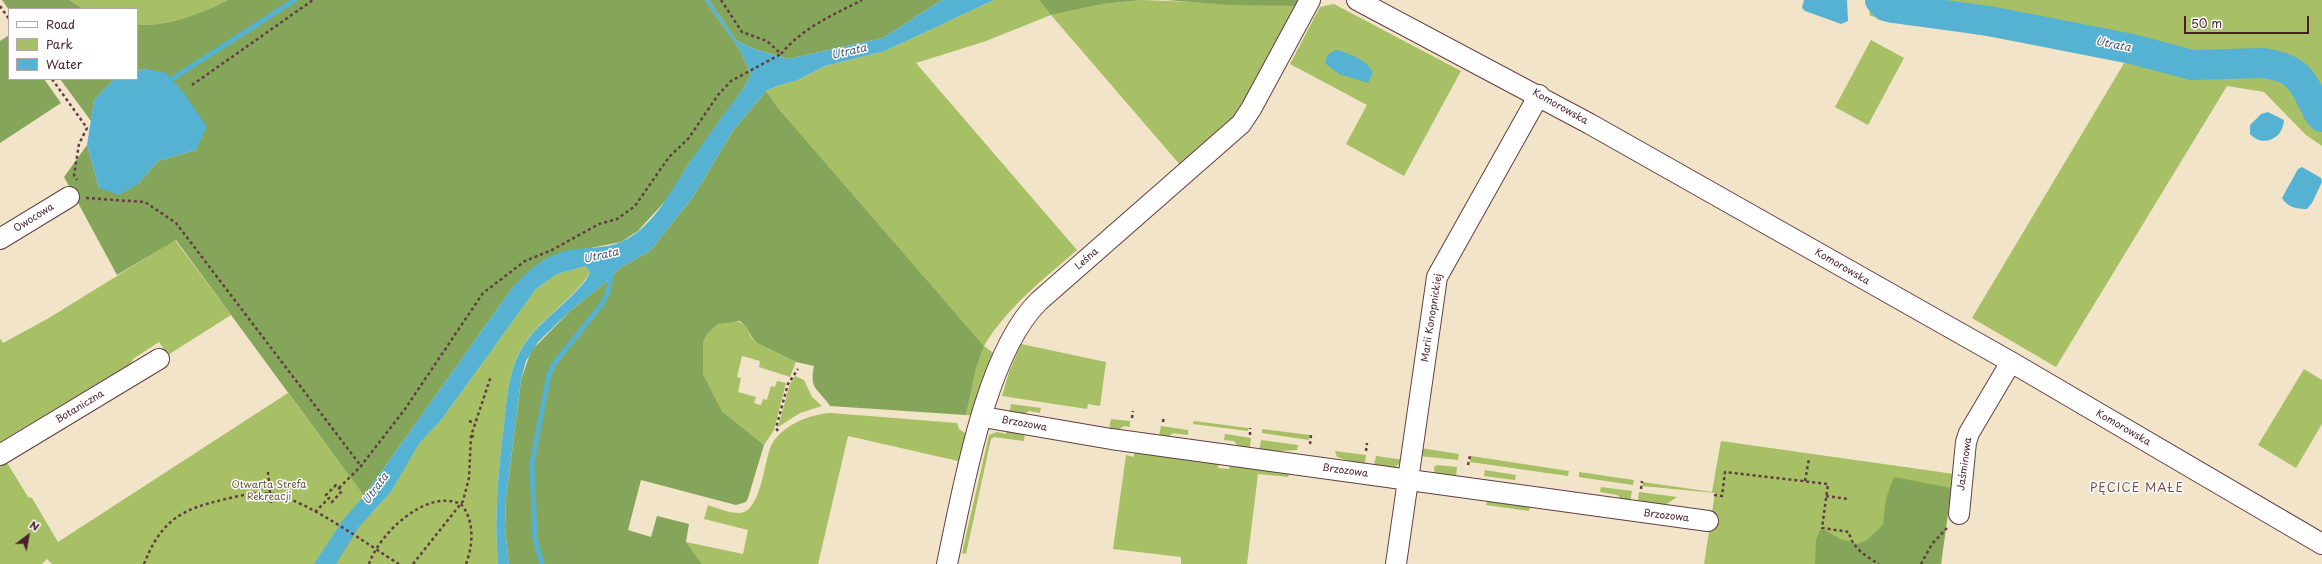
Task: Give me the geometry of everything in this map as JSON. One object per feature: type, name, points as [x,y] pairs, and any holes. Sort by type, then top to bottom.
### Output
[{"type":"street","name":"Leśna","points":[[948,564],[983,417],[1005,351],[1028,313],[1241,124],[1255,102],[1310,0]]},
{"type":"street","name":"Komorowska","points":[[1356,0],[1539,95],[2011,362],[2322,544]]},
{"type":"street","name":"Marii Konopnickiej","points":[[1396,564],[1437,277],[1539,95]]},
{"type":"street","name":"Owocowa","points":[[0,239],[77,190]]},
{"type":"street","name":"Botaniczna","points":[[0,455],[159,359]]},
{"type":"street","name":"Jaśminowa","points":[[1959,514],[1966,442],[1969,433],[2011,362]]},
{"type":"street","name":"Brzozowa","points":[[983,417],[1111,439],[1708,521]]},
{"type":"path","points":[[192,85],[313,0]]},
{"type":"path","points":[[720,0],[742,32],[767,41],[781,54]]},
{"type":"path","points":[[339,488],[361,466],[405,409],[483,292],[525,261],[552,250],[594,226],[617,219],[636,206],[669,157],[688,139],[718,95],[731,81],[744,72],[781,54],[790,43],[818,22],[862,0]]},
{"type":"path","points":[[0,6],[8,17]]},
{"type":"path","points":[[53,80],[87,128],[79,144],[74,175],[77,190],[74,194],[89,199],[145,202],[176,223],[361,466]]},
{"type":"path","points":[[77,190],[89,199]]},
{"type":"path","points":[[778,431],[776,428],[788,384],[798,369]]},
{"type":"path","points":[[413,564],[429,541],[460,504],[469,478],[471,436],[491,376]]},
{"type":"path","points":[[1132,418],[1133,411]]},
{"type":"path","points":[[1163,422],[1164,416]]},
{"type":"path","points":[[469,421],[475,423]]},
{"type":"path","points":[[1250,428],[1250,435]]},
{"type":"path","points":[[1310,444],[1311,435]]},
{"type":"path","points":[[471,436],[477,437]]},
{"type":"path","points":[[1366,451],[1367,443]]},
{"type":"path","points":[[1468,465],[1470,456]]},
{"type":"path","points":[[1805,482],[1808,459]]},
{"type":"path","points":[[268,472],[271,503]]},
{"type":"path","points":[[1714,495],[1722,496],[1725,472],[1828,484],[1822,528],[1849,532],[1850,537],[1858,549],[1878,564]]},
{"type":"path","points":[[1640,489],[1642,481]]},
{"type":"path","points":[[336,485],[342,491],[332,502],[329,498],[326,496],[336,485]]},
{"type":"path","points":[[144,564],[159,533],[168,523],[185,512],[231,498],[271,494],[282,496],[316,512],[399,564]]},
{"type":"path","points":[[1826,496],[1848,499]]},
{"type":"path","points":[[316,512],[329,498]]},
{"type":"path","points":[[369,564],[375,549],[394,527],[423,506],[444,501],[460,504],[466,512],[472,531],[471,546],[466,564]]},
{"type":"path","points":[[1921,564],[1932,544],[1959,514]]},
{"type":"green space","points":[[2,0],[69,0],[82,8],[8,8]]},
{"type":"green space","points":[[69,0],[228,0],[184,18],[149,25],[138,25],[138,8],[82,8]]},
{"type":"green space","points":[[228,0],[705,0],[740,50],[751,74],[745,86],[688,165],[668,198],[638,231],[621,242],[555,255],[544,260],[513,287],[364,496],[176,240],[117,275],[64,177],[87,145],[99,188],[138,184],[158,161],[196,150],[146,69],[138,71],[138,25],[149,25],[172,21],[206,10]]},
{"type":"green space","points":[[709,0],[942,0],[883,38],[788,59],[757,50],[737,41]]},
{"type":"green space","points":[[994,0],[1039,0],[1051,15],[986,41],[916,63],[1077,250],[1015,306],[993,332],[984,346],[779,109],[766,91],[798,80],[825,66],[885,51]]},
{"type":"green space","points":[[1039,0],[1142,0],[1103,4],[1051,15]]},
{"type":"green space","points":[[1142,0],[1298,6],[1239,114],[1181,166],[1051,15],[1103,4]]},
{"type":"green space","points":[[1166,0],[1301,0],[1298,6],[1229,5]]},
{"type":"green space","points":[[1868,0],[2322,0],[2322,146],[2306,135],[2264,92],[2227,86],[2056,367],[1972,318],[2126,60],[1870,16]]},
{"type":"green space","points":[[1334,4],[1461,71],[1404,176],[1346,144],[1367,105],[1290,64],[1320,7]]},
{"type":"green space","points":[[8,36],[8,80],[45,80],[61,103],[0,143],[0,41]]},
{"type":"green space","points":[[1871,40],[1904,58],[1868,125],[1835,107]]},
{"type":"green space","points":[[61,80],[113,80],[94,100],[91,121]]},
{"type":"green space","points":[[766,91],[779,109],[984,346],[976,369],[966,415],[830,406],[814,384],[814,366],[796,362],[757,343],[740,321],[718,324],[707,334],[703,343],[703,374],[722,411],[764,445],[748,498],[746,502],[736,505],[641,480],[628,530],[651,537],[657,516],[689,524],[686,542],[702,564],[509,564],[505,528],[506,499],[521,380],[531,351],[570,311],[605,283],[620,268],[650,251],[693,197],[732,132]]},
{"type":"green space","points":[[175,240],[231,315],[168,355],[159,342],[133,359],[127,372],[0,447],[0,338],[3,343],[49,318]]},
{"type":"green space","name":"Otwarta Strefa Rekreacji","points":[[586,266],[590,273],[575,292],[540,325],[524,344],[512,372],[506,404],[498,477],[496,529],[498,564],[52,564],[47,559],[42,564],[0,564],[0,464],[6,461],[28,497],[32,498],[58,542],[288,393],[364,496],[372,513],[391,492],[419,444],[442,419],[536,289],[557,274]]},
{"type":"green space","points":[[729,321],[737,321],[742,323],[757,343],[796,362],[790,377],[759,367],[760,361],[742,356],[737,377],[741,378],[738,392],[756,397],[754,403],[761,405],[763,399],[767,400],[771,386],[775,387],[777,381],[786,383],[774,430],[764,445],[722,411],[703,374],[703,343],[707,334],[718,324]]},
{"type":"green space","points":[[1021,344],[1106,362],[1100,406],[1088,404],[1087,409],[1002,396],[1009,372]]},
{"type":"green space","points":[[984,346],[996,355],[976,416],[966,415],[976,369]]},
{"type":"green space","points":[[2304,369],[2322,380],[2322,424],[2296,468],[2258,445]]},
{"type":"green space","points":[[795,376],[804,380],[812,397],[822,406],[800,413],[778,427],[790,384]]},
{"type":"green space","points":[[1011,404],[1041,408],[1040,413],[1029,411],[1020,417],[1009,415]]},
{"type":"green space","points":[[831,413],[957,423],[959,429],[969,436],[960,465],[957,465],[958,461],[848,436],[818,564],[702,564],[686,542],[743,554],[748,530],[704,519],[708,505],[733,513],[741,513],[748,510],[753,504],[757,495],[771,446],[776,439],[782,432],[797,422],[806,418]]},
{"type":"green space","points":[[1111,419],[1130,421],[1130,427],[1124,426],[1115,432],[1112,432],[1109,429]]},
{"type":"green space","points":[[1194,421],[1248,428],[1248,431],[1193,424]]},
{"type":"green space","points":[[1161,426],[1188,430],[1188,435],[1173,433],[1166,439],[1162,439],[1159,436]]},
{"type":"green space","points":[[1007,429],[1025,432],[1024,441],[994,437],[991,439],[966,554],[962,553],[989,435],[997,432],[1006,434]]},
{"type":"green space","points":[[1262,429],[1310,435],[1309,440],[1262,433]]},
{"type":"green space","points":[[1225,434],[1251,438],[1250,448],[1240,449],[1234,441],[1224,440]]},
{"type":"green space","points":[[1261,440],[1298,445],[1297,450],[1259,452]]},
{"type":"green space","points":[[1721,441],[1954,474],[1941,564],[1704,564],[1715,493],[1642,486],[1643,482],[1712,492]]},
{"type":"green space","points":[[1420,448],[1459,454],[1458,460],[1419,456]]},
{"type":"green space","points":[[1335,451],[1366,455],[1365,463],[1362,465],[1337,457]]},
{"type":"green space","points":[[1134,452],[1219,463],[1218,468],[1229,469],[1230,464],[1291,470],[1288,477],[1258,474],[1247,564],[1181,564],[1181,557],[1113,549],[1126,455],[1134,457]]},
{"type":"green space","points":[[1376,456],[1404,460],[1394,468],[1374,465]]},
{"type":"green space","points":[[1471,456],[1569,471],[1568,476],[1470,462]]},
{"type":"green space","points":[[1437,465],[1457,467],[1456,477],[1435,477],[1434,467]]},
{"type":"green space","points":[[1485,470],[1516,475],[1515,480],[1484,476]]},
{"type":"green space","points":[[1579,472],[1634,480],[1633,485],[1579,477]]},
{"type":"green space","points":[[1894,477],[1951,488],[1941,564],[1815,564],[1816,540],[1820,530],[1825,530],[1840,539],[1858,544],[1867,540],[1883,525],[1886,498]]},
{"type":"green space","points":[[1601,487],[1632,491],[1630,501],[1624,503],[1618,495],[1600,492]]},
{"type":"green space","points":[[1639,492],[1677,497],[1662,507],[1638,502]]},
{"type":"green space","points":[[1489,498],[1530,506],[1529,511],[1486,505]]},
{"type":"water","points":[[705,0],[709,0],[737,41],[757,50],[788,59],[883,38],[942,0],[994,0],[885,51],[825,66],[798,80],[766,91],[732,132],[693,197],[650,251],[620,268],[605,283],[570,311],[538,342],[526,361],[521,380],[506,499],[505,528],[509,564],[498,564],[496,529],[498,477],[512,372],[520,352],[532,334],[586,280],[590,273],[586,266],[557,274],[536,289],[442,419],[419,444],[391,492],[359,527],[336,564],[314,564],[343,520],[364,496],[513,287],[538,264],[553,255],[570,250],[602,247],[615,244],[632,236],[642,228],[668,197],[695,155],[745,86],[751,74],[740,50]]},
{"type":"water","points":[[1804,0],[1847,0],[1848,21],[1841,24],[1805,11],[1802,8]]},
{"type":"water","points":[[1338,50],[1356,57],[1367,64],[1373,73],[1368,83],[1339,74],[1326,64],[1327,56],[1333,51]]},
{"type":"water","points":[[146,69],[166,73],[184,93],[207,127],[196,150],[158,161],[138,184],[119,195],[99,188],[87,145],[94,100],[113,80],[138,80],[138,71]]},
{"type":"water","points":[[2268,112],[2284,120],[2283,127],[2272,139],[2266,141],[2255,138],[2250,134],[2250,125],[2261,114]]},
{"type":"water","points":[[2302,167],[2321,178],[2322,182],[2312,203],[2307,209],[2293,207],[2287,204],[2282,198],[2298,169]]},
{"type":"waterway","points":[[172,79],[295,0]]},
{"type":"waterway","name":"Utrata","points":[[1880,0],[1885,6],[1893,8],[1989,21],[2132,49],[2192,65],[2263,63],[2275,65],[2293,73],[2299,78],[2322,117]]},
{"type":"waterway","points":[[542,564],[535,538],[532,463],[549,375],[554,364],[602,304],[608,292],[612,272]]},
{"type":"district","name":"PĘCICE MAŁE","points":[[2137,489]]}]
